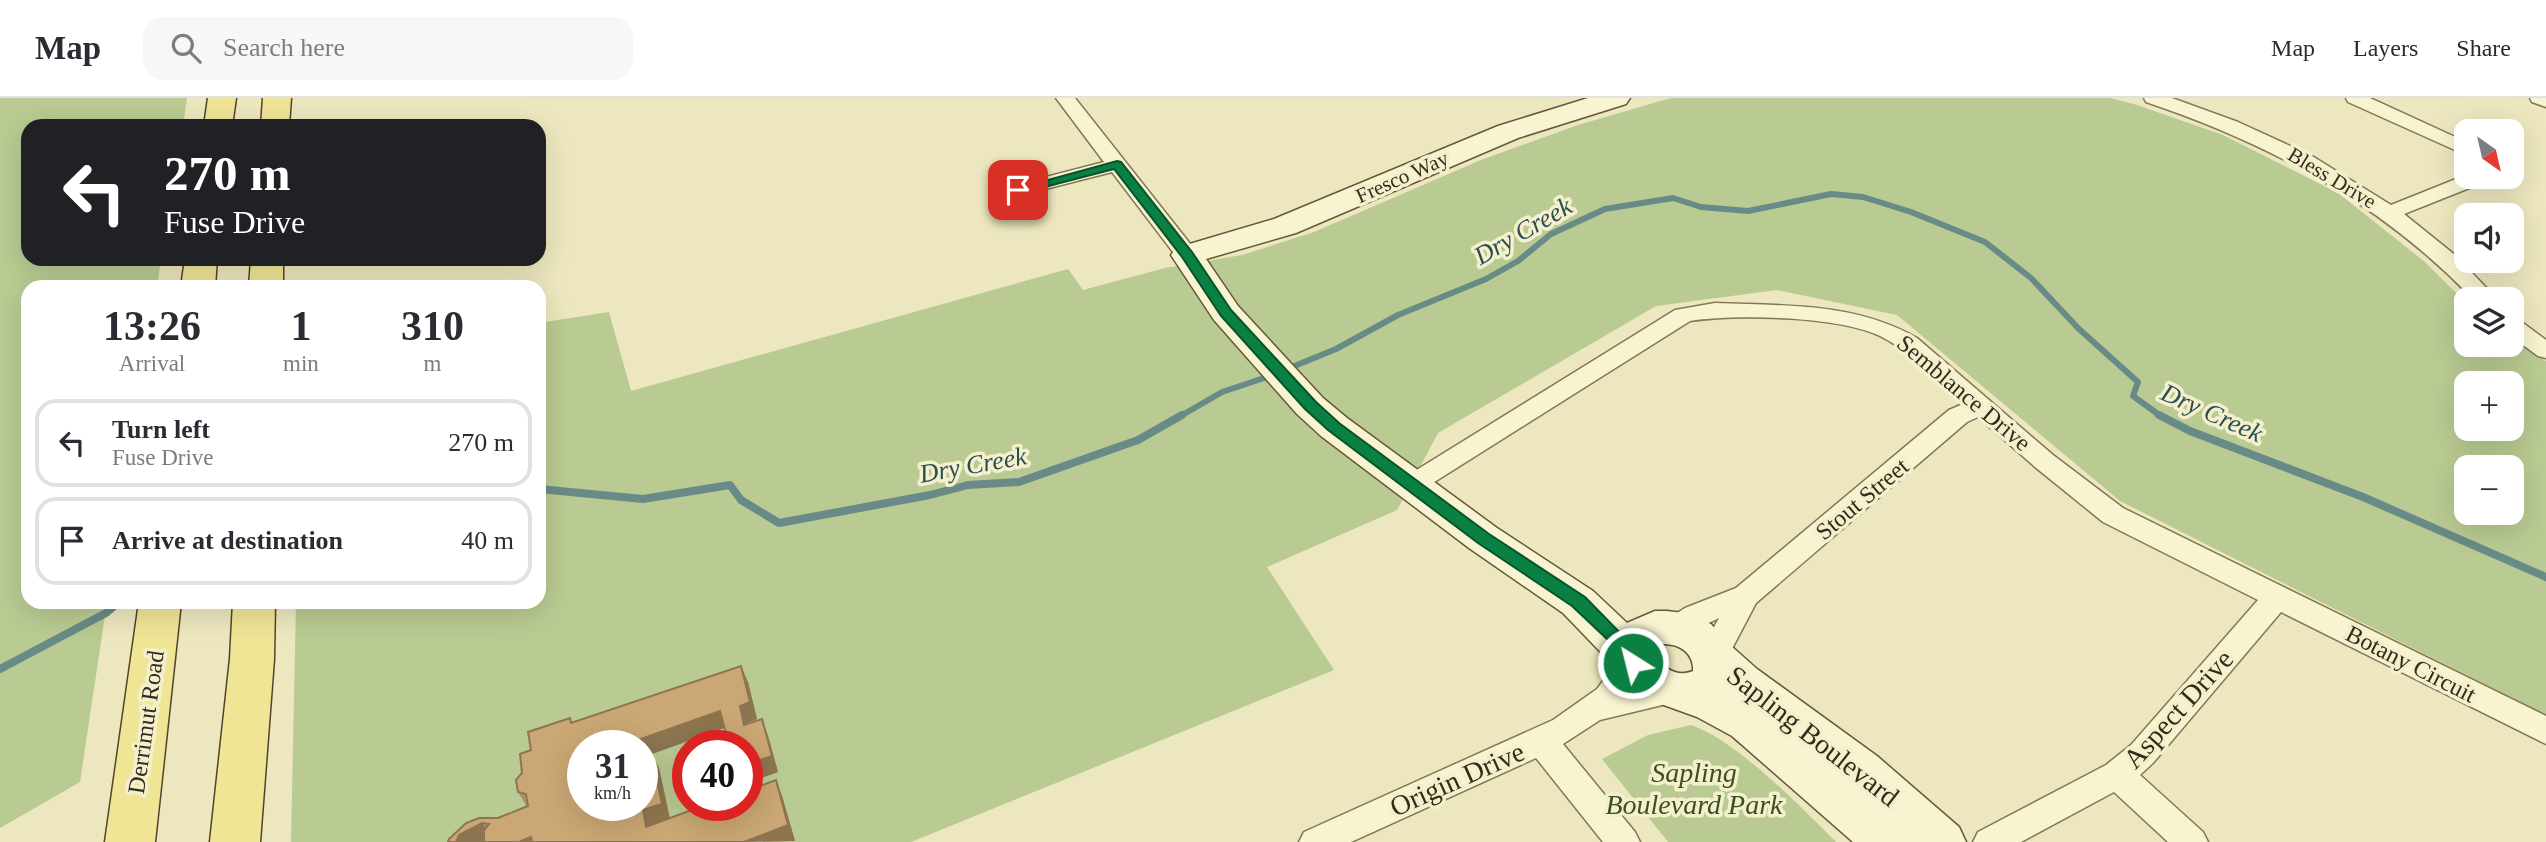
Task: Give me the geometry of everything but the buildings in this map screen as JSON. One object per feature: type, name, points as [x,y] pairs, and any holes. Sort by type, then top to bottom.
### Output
[{"type":"main road","points":[[219,119],[222,98]]},
{"type":"main road","points":[[276,119],[277,98]]},
{"type":"main road","name":"Derrimut Road","points":[[130,842],[159,609]]},
{"type":"main road","points":[[235,842],[254,611]]},
{"type":"street","points":[[1065,98],[1187,255],[1226,313],[1310,406],[1334,427],[1483,538],[1578,602],[1633,659],[1652,684],[1675,692],[1701,689],[1715,676],[1715,656],[1703,640],[1670,627],[1578,602]]},
{"type":"street","name":"Fresco Way","points":[[1187,255],[1314,215],[1508,132],[1616,98]]},
{"type":"street","name":"Bless Drive","points":[[2153,98],[2279,146],[2338,178],[2442,254],[2474,287]]},
{"type":"street","points":[[2355,98],[2454,143]]},
{"type":"street","points":[[2539,98],[2546,101]]},
{"type":"street","points":[[1018,190],[1117,165]]},
{"type":"street","points":[[2389,213],[2454,187]]},
{"type":"street","name":"Semblance Drive","points":[[1412,485],[1673,319],[1699,311],[1833,315],[1872,324],[1909,343],[1980,406],[2113,515],[2277,597]]},
{"type":"street","points":[[2524,335],[2546,351]]},
{"type":"street","name":"Stout Street","points":[[1670,627],[1746,596],[1958,416],[1980,406]]},
{"type":"street","name":"Stout Street","points":[[1715,656],[1746,596]]},
{"type":"street","name":"Botany Circuit","points":[[2277,597],[2546,731]]},
{"type":"street","name":"Aspect Drive","points":[[1990,842],[2117,775],[2157,739],[2277,597]]},
{"type":"street","points":[[1633,659],[1635,641],[1640,636],[1655,628],[1670,627]]},
{"type":"street","name":"Sapling Boulevard","points":[[1715,656],[1741,682],[1860,770],[1941,842]]},
{"type":"street","name":"Origin Drive","points":[[1316,842],[1542,741],[1595,710],[1613,693],[1633,659]]},
{"type":"street","name":"Sapling Boulevard","points":[[1675,692],[1713,704],[1748,723],[1888,842]]},
{"type":"street","name":"Origin Drive","points":[[1595,710],[1653,693],[1675,692]]},
{"type":"street","points":[[1542,741],[1623,842]]},
{"type":"street","points":[[2117,775],[2191,842]]},
{"type":"green space","points":[[0,98],[187,98],[184,119],[21,119],[21,266],[160,266],[158,280],[21,280],[21,609],[106,609],[80,782],[0,828]]},
{"type":"green space","points":[[1671,98],[2110,98],[2223,135],[2338,193],[2425,262],[2454,291],[2454,357],[2524,357],[2524,347],[2546,361],[2546,715],[2120,501],[1897,315],[1777,290],[1656,306],[1438,433],[1397,510],[1267,567],[1334,670],[911,842],[291,842],[296,609],[546,609],[546,322],[609,312],[631,391],[1068,269],[1083,290],[1165,268],[1242,255],[1314,232],[1481,160],[1578,125]]},
{"type":"green space","name":"Sapling Boulevard Park","points":[[1691,725],[1709,733],[1747,759],[1836,842],[1668,842],[1602,759],[1648,735]]},
{"type":"waterway","name":"Dry Creek","points":[[1287,369],[1336,349],[1398,315],[1486,279],[1518,261],[1551,234],[1605,209],[1673,198],[1701,207],[1748,211],[1831,194],[1863,197],[1911,212],[1985,242],[2031,278],[2079,329],[2138,382],[2133,396],[2160,415]]},
{"type":"waterway","name":"Dry Creek","points":[[1179,417],[1222,392],[1273,375]]},
{"type":"waterway","name":"Dry Creek","points":[[546,490],[643,499],[730,485],[741,500],[779,523],[930,495],[968,485],[1019,482],[1138,440],[1182,415]]},
{"type":"waterway","name":"Dry Creek","points":[[2160,415],[2190,431],[2363,497],[2546,577]]},
{"type":"waterway","name":"Dry Creek","points":[[0,669],[111,609]]},
{"type":"route","points":[[1018,190],[1117,165],[1187,255],[1226,313],[1310,406],[1334,427],[1483,538],[1578,602],[1614,636],[1632,656],[1633,663]]}]
